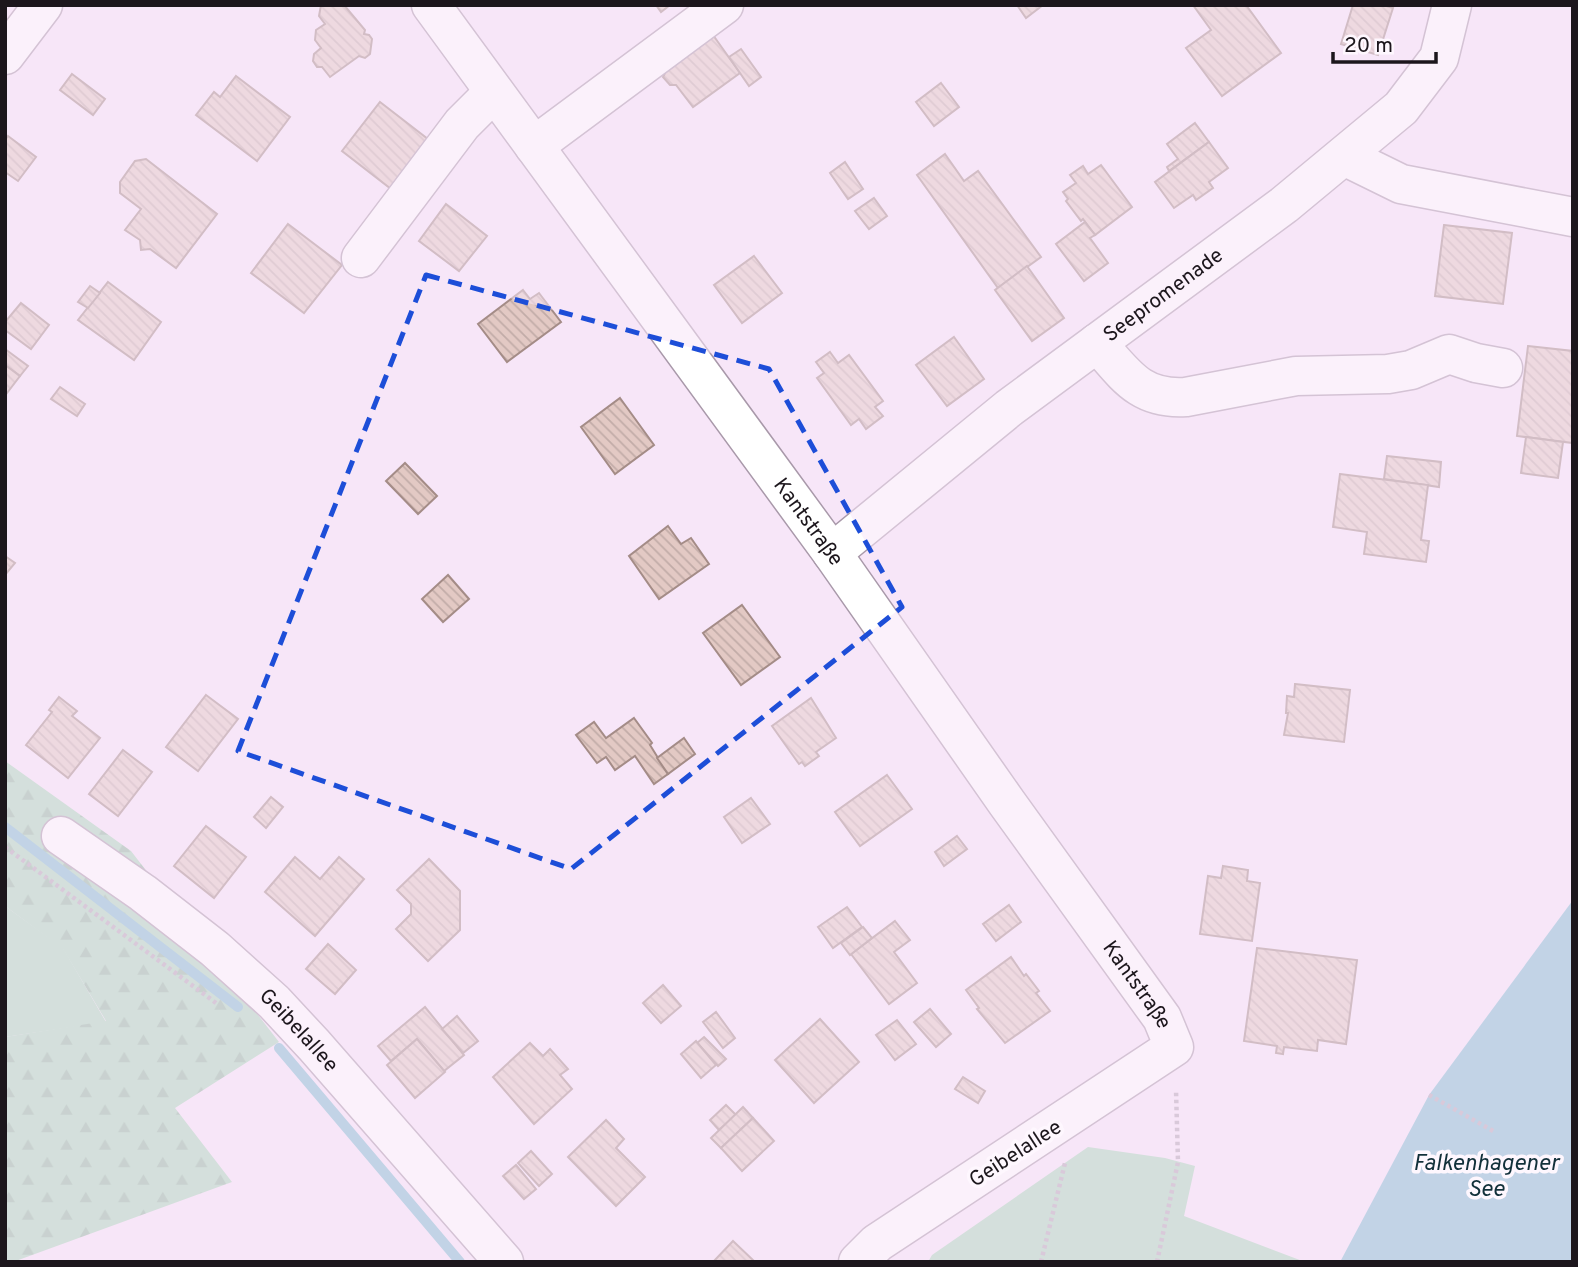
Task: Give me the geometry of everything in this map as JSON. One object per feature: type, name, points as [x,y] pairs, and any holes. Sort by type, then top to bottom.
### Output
[{"type":"street","points":[[5,55],[43,5]]},
{"type":"street","name":"Kantstraße","points":[[431,5],[832,553],[1007,803],[1163,1018],[1174,1047]]},
{"type":"street","points":[[534,146],[724,5]]},
{"type":"street","name":"Seepromenade","points":[[832,553],[1009,408],[1284,205],[1401,108],[1439,58],[1452,5]]},
{"type":"street","points":[[361,258],[462,124],[495,92]]},
{"type":"street","points":[[1344,156],[1401,184],[1573,218]]},
{"type":"street","points":[[1097,343],[1137,387],[1169,398],[1297,376],[1388,374],[1410,370],[1449,354],[1503,368]]},
{"type":"street","name":"Geibelallee","points":[[61,836],[143,893],[215,948],[274,1002],[504,1262]]},
{"type":"street","name":"Geibelallee","points":[[858,1262],[877,1243],[1174,1047]]},
{"type":"path","points":[[5,847],[225,1009]]},
{"type":"path","points":[[1157,1262],[1178,1162],[1174,1047]]},
{"type":"path","points":[[1429,1095],[1495,1132]]},
{"type":"path","points":[[1041,1262],[1077,1111]]},
{"type":"highlighted area","points":[[426,275],[769,369],[902,607],[571,869],[238,751]]},
{"type":"green space","points":[[5,761],[131,851],[279,1042],[175,1108],[232,1182],[13,1262],[5,1262],[5,1037],[106,1021],[63,949],[5,906]]},
{"type":"green space","points":[[5,906],[63,948],[106,1022],[5,1037]]},
{"type":"green space","points":[[1088,1147],[1165,1158],[1195,1166],[1184,1216],[1305,1262],[928,1262],[932,1255]]},
{"type":"water","name":"Falkenhagener See","points":[[1573,900],[1573,1262],[1340,1262],[1429,1095]]},
{"type":"building","points":[[321,5],[344,5],[365,30],[364,34],[372,39],[370,54],[365,58],[359,56],[330,77],[313,61],[314,54],[321,48],[315,40],[316,30],[325,24],[319,16]]},
{"type":"building","points":[[656,5],[670,5],[661,12]]},
{"type":"building","points":[[1017,5],[1043,5],[1026,18]]},
{"type":"building","points":[[1193,5],[1246,5],[1281,53],[1222,96],[1186,48],[1211,30]]},
{"type":"building","points":[[1353,5],[1383,5],[1393,8],[1378,55],[1341,44]]},
{"type":"building","points":[[713,35],[740,73],[693,107],[676,85],[670,85],[663,77],[666,71]]},
{"type":"building","points":[[741,49],[761,77],[749,86],[729,57]]},
{"type":"building","points":[[72,74],[105,99],[93,115],[60,90]]},
{"type":"building","points":[[236,76],[290,117],[257,161],[196,115],[214,92],[220,97]]},
{"type":"building","points":[[941,83],[959,107],[934,126],[916,102]]},
{"type":"building","points":[[380,102],[433,143],[395,192],[342,151]]},
{"type":"building","points":[[1195,123],[1209,142],[1169,171],[1167,167],[1178,159],[1167,144]]},
{"type":"building","points":[[8,136],[36,157],[18,181],[5,172],[5,140]]},
{"type":"building","points":[[1209,142],[1228,168],[1209,182],[1213,188],[1196,200],[1193,195],[1174,208],[1155,182]]},
{"type":"building","points":[[945,154],[964,181],[978,171],[1041,257],[998,288],[917,175]]},
{"type":"building","points":[[146,159],[217,214],[176,268],[150,249],[141,250],[140,240],[125,230],[141,209],[120,193],[120,182],[135,161]]},
{"type":"building","points":[[845,162],[863,189],[848,199],[830,173]]},
{"type":"building","points":[[1101,165],[1132,207],[1095,235],[1066,201],[1068,199],[1063,192],[1076,183],[1070,175],[1083,166],[1088,174]]},
{"type":"building","points":[[874,198],[887,216],[869,229],[855,211]]},
{"type":"building","points":[[446,204],[487,236],[459,271],[419,241]]},
{"type":"building","points":[[1085,222],[1095,235],[1090,238],[1108,263],[1084,281],[1056,244]]},
{"type":"building","points":[[288,224],[342,265],[304,313],[251,273]]},
{"type":"building","points":[[1444,225],[1512,233],[1503,304],[1435,296]]},
{"type":"building","points":[[754,256],[782,293],[742,323],[714,285]]},
{"type":"building","points":[[1027,266],[1064,318],[1032,341],[995,290]]},
{"type":"building","points":[[108,282],[161,322],[134,360],[78,320]]},
{"type":"building","points":[[90,286],[100,293],[88,308],[78,302]]},
{"type":"building","points":[[523,290],[530,299],[539,293],[561,322],[507,362],[478,324]]},
{"type":"building","points":[[21,303],[49,325],[31,349],[5,330],[5,322]]},
{"type":"building","points":[[954,337],[984,379],[947,406],[916,365]]},
{"type":"building","points":[[1528,346],[1573,351],[1573,443],[1517,436]]},
{"type":"building","points":[[5,349],[28,366],[20,376],[5,365]]},
{"type":"building","points":[[830,352],[838,363],[849,355],[883,401],[875,407],[883,416],[866,429],[859,419],[851,425],[817,378],[824,373],[816,362]]},
{"type":"building","points":[[5,365],[20,376],[7,393],[5,391]]},
{"type":"building","points":[[60,387],[85,404],[77,416],[51,399]]},
{"type":"building","points":[[620,398],[654,445],[615,474],[581,427]]},
{"type":"building","points":[[1526,437],[1563,442],[1558,478],[1521,473]]},
{"type":"building","points":[[1387,456],[1441,462],[1439,487],[1384,479]]},
{"type":"building","points":[[405,463],[437,496],[418,514],[386,481]]},
{"type":"building","points":[[1340,474],[1428,485],[1421,540],[1429,541],[1426,562],[1364,554],[1367,532],[1333,527]]},
{"type":"building","points":[[668,526],[681,544],[691,538],[709,564],[659,599],[629,556]]},
{"type":"building","points":[[5,556],[15,563],[5,575]]},
{"type":"building","points":[[448,575],[469,599],[443,622],[422,599]]},
{"type":"building","points":[[742,605],[780,657],[741,685],[703,633]]},
{"type":"building","points":[[1295,684],[1350,690],[1344,742],[1284,735],[1288,713],[1287,696],[1294,697]]},
{"type":"building","points":[[206,695],[238,719],[198,771],[166,747]]},
{"type":"building","points":[[59,697],[77,711],[72,716],[100,738],[68,778],[26,745],[52,712],[49,710]]},
{"type":"building","points":[[811,698],[836,738],[816,752],[819,756],[805,766],[802,762],[799,764],[772,726]]},
{"type":"building","points":[[634,718],[652,743],[650,745],[668,774],[654,784],[635,756],[615,770],[606,757],[597,763],[576,735],[594,722],[606,738]]},
{"type":"building","points":[[684,738],[695,754],[668,774],[657,758]]},
{"type":"building","points":[[123,750],[152,772],[118,816],[89,794]]},
{"type":"building","points":[[887,775],[912,809],[860,846],[835,812]]},
{"type":"building","points":[[271,797],[283,807],[266,828],[254,817]]},
{"type":"building","points":[[751,798],[770,824],[742,843],[724,817]]},
{"type":"building","points":[[206,826],[246,857],[214,898],[174,866]]},
{"type":"building","points":[[957,836],[967,849],[944,866],[935,852]]},
{"type":"building","points":[[295,857],[320,879],[339,857],[364,879],[315,936],[265,892]]},
{"type":"building","points":[[429,859],[460,891],[460,930],[428,961],[396,929],[411,914],[411,904],[397,890]]},
{"type":"building","points":[[1223,866],[1248,870],[1247,881],[1260,883],[1252,941],[1200,934],[1208,876],[1221,878]]},
{"type":"building","points":[[1009,905],[1021,922],[996,941],[983,924]]},
{"type":"building","points":[[847,907],[862,927],[833,948],[818,927]]},
{"type":"building","points":[[895,921],[910,940],[894,952],[917,983],[889,1004],[851,954]]},
{"type":"building","points":[[863,927],[872,938],[850,955],[841,943]]},
{"type":"building","points":[[328,944],[356,970],[335,994],[306,969]]},
{"type":"building","points":[[1257,948],[1357,960],[1346,1044],[1318,1040],[1317,1051],[1284,1047],[1283,1054],[1276,1053],[1277,1046],[1244,1041]]},
{"type":"building","points":[[1011,957],[1039,991],[1036,993],[1050,1011],[1005,1043],[977,1009],[979,1008],[966,990]]},
{"type":"building","points":[[663,985],[681,1006],[661,1023],[643,1003]]},
{"type":"building","points":[[425,1007],[464,1055],[444,1071],[417,1039],[391,1061],[378,1046]]},
{"type":"building","points":[[930,1009],[951,1034],[936,1047],[914,1022]]},
{"type":"building","points":[[716,1012],[735,1038],[723,1048],[703,1022]]},
{"type":"building","points":[[457,1016],[478,1041],[463,1053],[442,1029]]},
{"type":"building","points":[[820,1019],[859,1062],[814,1103],[775,1060]]},
{"type":"building","points":[[897,1020],[916,1044],[895,1060],[876,1035]]},
{"type":"building","points":[[704,1037],[726,1059],[718,1066],[697,1043]]},
{"type":"building","points":[[417,1039],[445,1072],[415,1098],[387,1065]]},
{"type":"building","points":[[696,1041],[716,1065],[701,1078],[681,1054]]},
{"type":"building","points":[[530,1043],[543,1056],[550,1049],[568,1069],[560,1075],[572,1089],[534,1124],[493,1077]]},
{"type":"building","points":[[963,1077],[985,1091],[978,1103],[955,1089]]},
{"type":"building","points":[[726,1105],[736,1115],[719,1130],[710,1120]]},
{"type":"building","points":[[743,1107],[753,1118],[721,1148],[711,1138]]},
{"type":"building","points":[[753,1118],[774,1141],[742,1171],[721,1148]]},
{"type":"building","points":[[606,1120],[624,1139],[616,1148],[645,1177],[616,1206],[568,1157]]},
{"type":"building","points":[[531,1151],[552,1174],[539,1186],[518,1163]]},
{"type":"building","points":[[516,1165],[536,1189],[524,1199],[503,1176]]},
{"type":"building","points":[[733,1241],[755,1262],[713,1262]]},
{"type":"waterway","points":[[5,827],[238,1007]]},
{"type":"waterway","points":[[279,1048],[460,1262]]}]
